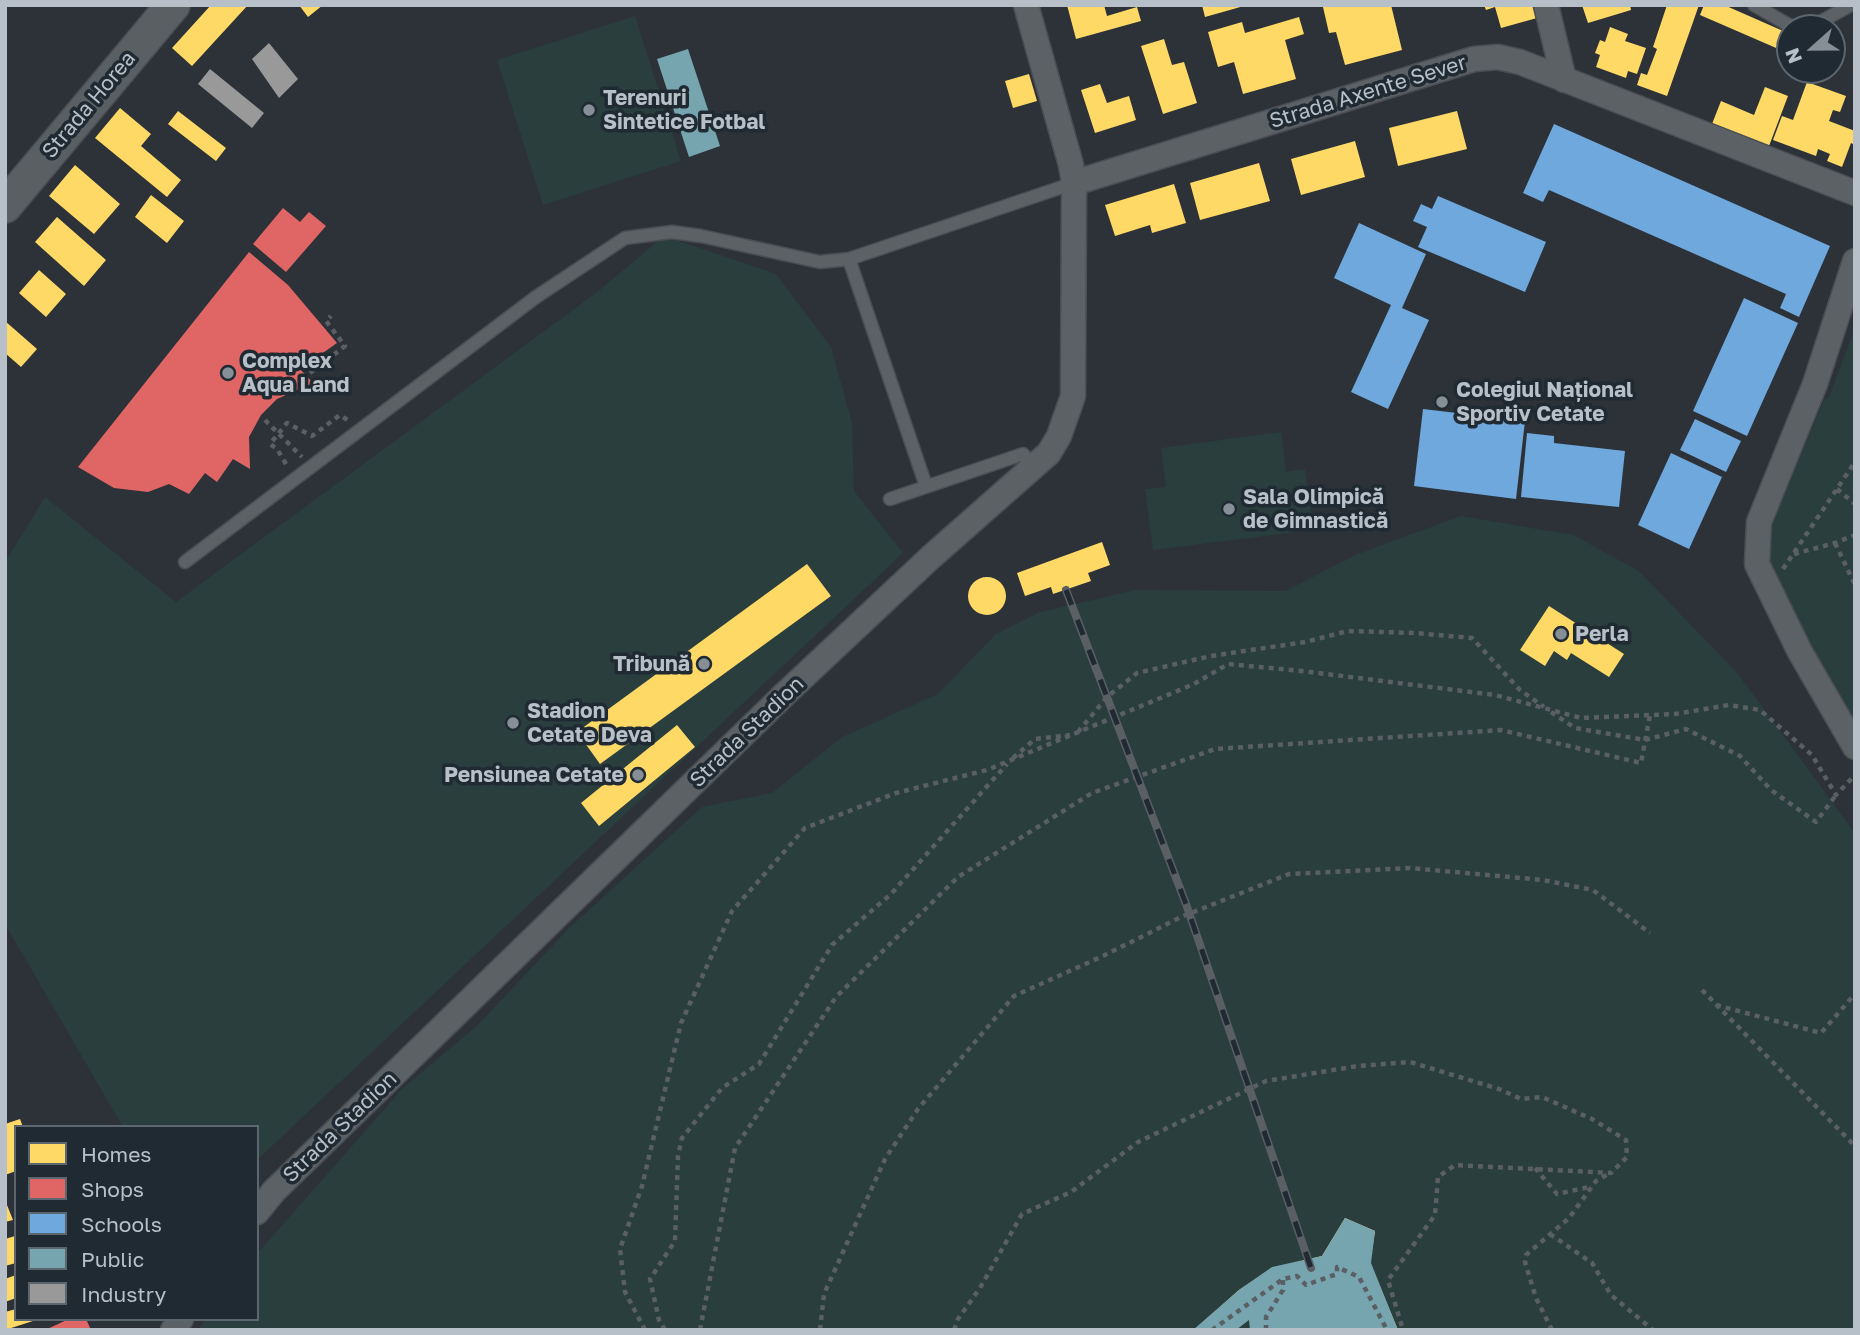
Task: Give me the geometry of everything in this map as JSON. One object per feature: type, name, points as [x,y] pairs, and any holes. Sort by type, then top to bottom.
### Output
[{"type":"main road","name":"Strada Horea","points":[[5,206],[173,5]]},
{"type":"street","name":"Strada Stadion","points":[[259,1210],[274,1191],[775,704],[931,557],[1049,453],[1059,436],[1073,396],[1074,183],[1026,5]]},
{"type":"street","points":[[1546,5],[1564,80]]},
{"type":"street","name":"Strada Axente Sever","points":[[1074,183],[1475,59],[1498,57],[1521,62],[1855,193]]},
{"type":"street","points":[[1855,261],[1815,384],[1759,522],[1757,564],[1800,652],[1855,747]]},
{"type":"lane","points":[[1754,5],[1776,18]]},
{"type":"lane","points":[[1835,14],[1851,5]]},
{"type":"lane","points":[[185,562],[536,297],[625,238],[671,232],[820,262],[849,259],[1074,183]]},
{"type":"lane","points":[[849,259],[926,486]]},
{"type":"lane","points":[[814,274],[820,262]]},
{"type":"lane","points":[[890,499],[1023,453],[1034,467]]},
{"type":"path","points":[[310,373],[345,346],[326,321],[331,316]]},
{"type":"path","points":[[270,444],[287,423],[312,436],[340,415],[361,429]]},
{"type":"path","points":[[265,420],[311,467]]},
{"type":"path","points":[[1768,591],[1855,462]]},
{"type":"path","points":[[1849,470],[1855,474]]},
{"type":"path","points":[[1836,489],[1855,504]]},
{"type":"path","points":[[1793,554],[1855,535]]},
{"type":"path","points":[[1835,543],[1855,586]]},
{"type":"path","points":[[665,1330],[659,1320],[650,1279],[675,1241],[678,1156],[682,1138],[722,1088],[759,1064],[832,945],[891,894],[1009,761],[1035,739],[1077,734],[1107,697],[1137,673],[1211,656],[1305,642],[1348,631],[1472,638],[1520,690],[1575,728],[1645,740],[1686,729],[1740,756],[1771,790],[1816,822],[1855,775]]},
{"type":"path","points":[[645,1330],[625,1292],[620,1249],[642,1186],[681,1023],[732,911],[805,828],[896,793],[987,770],[1194,684],[1228,664],[1495,695],[1581,718],[1675,714],[1729,705],[1760,709],[1812,755],[1836,795]]},
{"type":"path","points":[[700,1330],[735,1148],[836,997],[958,877],[1092,793],[1215,750],[1501,730],[1641,763],[1650,715]]},
{"type":"path","points":[[820,1330],[824,1294],[886,1159],[918,1109],[1014,996],[1181,917],[1289,874],[1410,867],[1543,880],[1593,890],[1650,933]]},
{"type":"path","points":[[1702,990],[1855,1146]]},
{"type":"path","points":[[1716,1004],[1821,1033],[1855,994]]},
{"type":"path","points":[[954,1330],[958,1319],[980,1288],[1022,1214],[1071,1192],[1138,1142],[1266,1082],[1358,1066],[1410,1062],[1499,1089],[1521,1099],[1542,1097],[1592,1119],[1626,1140],[1627,1157],[1590,1187],[1569,1218],[1527,1255],[1525,1262],[1539,1306],[1552,1330]]},
{"type":"path","points":[[1403,1330],[1388,1280],[1435,1215],[1438,1177],[1455,1165],[1611,1172]]},
{"type":"path","points":[[1535,1168],[1557,1194],[1590,1187]]},
{"type":"path","points":[[1550,1234],[1592,1263],[1611,1295],[1653,1330]]},
{"type":"path","points":[[1212,1330],[1283,1279],[1297,1276],[1306,1285],[1337,1274],[1336,1268],[1359,1277],[1387,1330]]},
{"type":"path","points":[[1266,1330],[1266,1317],[1283,1290],[1283,1279]]},
{"type":"green space","name":"Terenuri Sintetice Fotbal","points":[[635,16],[681,161],[543,205],[497,60]]},
{"type":"green space","points":[[664,236],[776,274],[831,347],[852,423],[854,491],[903,553],[259,1158],[259,1125],[122,1125],[5,924],[5,562],[45,497],[176,602],[596,293]]},
{"type":"green space","points":[[1855,328],[1855,727],[1770,574],[1769,543],[1774,519],[1824,400],[1829,397]]},
{"type":"green space","name":"Sala Olimpică de Gimnastică","points":[[1281,432],[1286,472],[1305,469],[1313,530],[1153,550],[1145,489],[1166,487],[1161,448]]},
{"type":"green space","points":[[1461,516],[1573,535],[1639,571],[1738,674],[1855,833],[1855,1330],[198,1330],[205,1321],[259,1321],[259,1252],[403,1088],[478,1025],[569,928],[702,807],[772,793],[842,737],[938,694],[996,634],[1040,612],[1136,590],[1285,591],[1358,554]]},
{"type":"building: Homes","points":[[211,5],[248,5],[192,66],[172,48]]},
{"type":"building: Homes","points":[[299,5],[323,5],[308,17]]},
{"type":"building: Homes","points":[[1067,5],[1104,5],[1107,16],[1137,7],[1141,21],[1076,39]]},
{"type":"building: Homes","points":[[1202,5],[1243,5],[1244,6],[1205,17]]},
{"type":"building: Homes","points":[[1391,5],[1402,50],[1345,65],[1336,32],[1329,33],[1323,7]]},
{"type":"building: Homes","points":[[1484,5],[1533,5],[1537,18],[1501,28],[1495,7],[1486,10]]},
{"type":"building: Homes","points":[[1582,5],[1630,5],[1631,10],[1588,23]]},
{"type":"building: Homes","points":[[1667,5],[1699,5],[1667,96],[1637,85],[1641,73],[1647,75],[1657,49],[1653,47]]},
{"type":"building: Homes","points":[[1704,5],[1724,5],[1776,28],[1776,48],[1700,15]]},
{"type":"building: Homes","points":[[1299,17],[1304,34],[1285,40],[1296,79],[1243,94],[1234,62],[1218,67],[1208,32],[1242,22],[1245,33]]},
{"type":"building: Homes","points":[[1610,27],[1628,34],[1625,41],[1646,48],[1637,74],[1628,71],[1626,78],[1596,67],[1600,55],[1595,53],[1600,40],[1605,42]]},
{"type":"building: Homes","points":[[1164,39],[1172,65],[1184,62],[1197,103],[1163,114],[1141,46]]},
{"type":"building: Homes","points":[[1029,74],[1037,101],[1013,108],[1005,81]]},
{"type":"building: Homes","points":[[1100,84],[1107,103],[1129,96],[1136,120],[1095,133],[1081,90]]},
{"type":"building: Homes","points":[[1806,84],[1846,96],[1840,112],[1833,110],[1829,121],[1855,131],[1855,145],[1851,143],[1842,167],[1827,161],[1830,154],[1818,149],[1816,156],[1773,140],[1782,116],[1793,120]]},
{"type":"building: Homes","points":[[1765,87],[1788,96],[1769,146],[1712,124],[1721,101],[1754,115]]},
{"type":"building: Homes","points":[[120,108],[151,134],[141,146],[181,180],[167,197],[95,138]]},
{"type":"building: Homes","points":[[178,111],[226,148],[216,161],[168,124]]},
{"type":"building: Homes","points":[[1457,111],[1467,149],[1398,166],[1389,128]]},
{"type":"building: Homes","points":[[1355,141],[1365,177],[1301,195],[1291,159]]},
{"type":"building: Homes","points":[[1259,163],[1270,201],[1200,220],[1190,183]]},
{"type":"building: Homes","points":[[75,165],[120,204],[94,234],[49,196]]},
{"type":"building: Homes","points":[[1174,184],[1186,223],[1152,233],[1150,225],[1115,236],[1105,205]]},
{"type":"building: Homes","points":[[151,195],[184,221],[167,243],[135,217]]},
{"type":"building: Homes","points":[[57,217],[106,260],[84,286],[35,242]]},
{"type":"building: Homes","points":[[39,270],[66,294],[46,317],[19,293]]},
{"type":"building: Homes","points":[[5,321],[37,349],[21,367],[5,353]]},
{"type":"building: Homes","points":[[1102,542],[1110,565],[1088,573],[1091,581],[1053,594],[1051,587],[1025,596],[1017,573]]},
{"type":"building: Homes","name":"Tribună","points":[[807,564],[831,596],[600,764],[577,732]]},
{"type":"building: Homes","points":[[987,577],[1000,583],[1006,596],[1000,609],[987,615],[974,609],[968,596],[974,583]]},
{"type":"building: Homes","name":"Perla","points":[[1549,606],[1624,654],[1609,677],[1571,653],[1567,660],[1554,651],[1545,666],[1520,650]]},
{"type":"building: Homes","name":"Pensiunea Cetate","points":[[677,725],[695,747],[599,826],[581,803]]},
{"type":"building: Homes","points":[[20,1119],[22,1125],[14,1125],[14,1172],[5,1175],[5,1124]]},
{"type":"building: Homes","points":[[5,1200],[13,1220],[5,1222]]},
{"type":"building: Homes","points":[[1345,1218],[1375,1231],[1370,1263],[1398,1330],[1394,1330],[1364,1263],[1366,1256],[1361,1255],[1363,1238],[1349,1233],[1336,1252],[1329,1248],[1324,1258],[1274,1271],[1241,1293],[1199,1330],[1194,1330],[1239,1290],[1272,1268],[1322,1256]]},
{"type":"building: Homes","points":[[14,1236],[14,1264],[5,1266],[5,1239]]},
{"type":"building: Homes","points":[[14,1276],[14,1299],[5,1302],[5,1279]]},
{"type":"building: Homes","points":[[14,1310],[14,1321],[33,1321],[5,1330],[5,1312]]},
{"type":"building: Shops","points":[[283,208],[300,222],[309,212],[326,226],[286,272],[253,244]]},
{"type":"building: Shops","name":"Complex Aqua Land","points":[[249,252],[288,285],[337,343],[300,369],[313,383],[277,399],[261,415],[249,437],[250,469],[233,459],[217,482],[205,473],[189,494],[169,484],[148,492],[114,488],[78,467]]},
{"type":"building: Shops","points":[[65,1321],[87,1321],[91,1330],[45,1330]]},
{"type":"building: Schools","points":[[1554,124],[1830,246],[1799,317],[1780,308],[1786,294],[1549,190],[1543,202],[1523,193]]},
{"type":"building: Schools","points":[[1438,196],[1546,242],[1525,292],[1418,247],[1427,227],[1413,221],[1421,204],[1432,209]]},
{"type":"building: Schools","points":[[1359,223],[1426,254],[1402,308],[1429,320],[1388,409],[1351,392],[1391,305],[1334,278]]},
{"type":"building: Schools","points":[[1744,298],[1798,323],[1747,436],[1693,411]]},
{"type":"building: Schools","points":[[1423,409],[1525,421],[1516,499],[1414,486]]},
{"type":"building: Schools","points":[[1695,419],[1741,441],[1726,472],[1680,450]]},
{"type":"building: Schools","points":[[1527,433],[1554,436],[1554,443],[1625,451],[1619,507],[1521,497]]},
{"type":"building: Schools","points":[[1671,453],[1722,477],[1689,549],[1638,525]]},
{"type":"building: Public","points":[[688,49],[720,146],[689,157],[657,59]]},
{"type":"building: Public","points":[[1345,1218],[1375,1231],[1371,1263],[1398,1330],[1250,1330],[1249,1320],[1236,1330],[1193,1330],[1239,1290],[1272,1267],[1322,1256]]},
{"type":"building: Industry","points":[[269,43],[298,79],[279,98],[252,59]]},
{"type":"building: Industry","points":[[210,69],[264,113],[252,128],[198,84]]},
{"type":"railway","points":[[1066,590],[1186,904],[1311,1268]]},
{"type":"place","name":"Terenuri Sintetice Fotbal","points":[[589,110]]},
{"type":"place","name":"Complex Aqua Land","points":[[228,373]]},
{"type":"place","name":"Colegiul Național Sportiv Cetate","points":[[1442,402]]},
{"type":"place","name":"Sala Olimpică de Gimnastică","points":[[1229,509]]},
{"type":"place","name":"Perla","points":[[1561,634]]},
{"type":"place","name":"Tribună","points":[[704,664]]},
{"type":"place","name":"Stadion Cetate Deva","points":[[513,723]]},
{"type":"place","name":"Pensiunea Cetate","points":[[638,775]]}]
